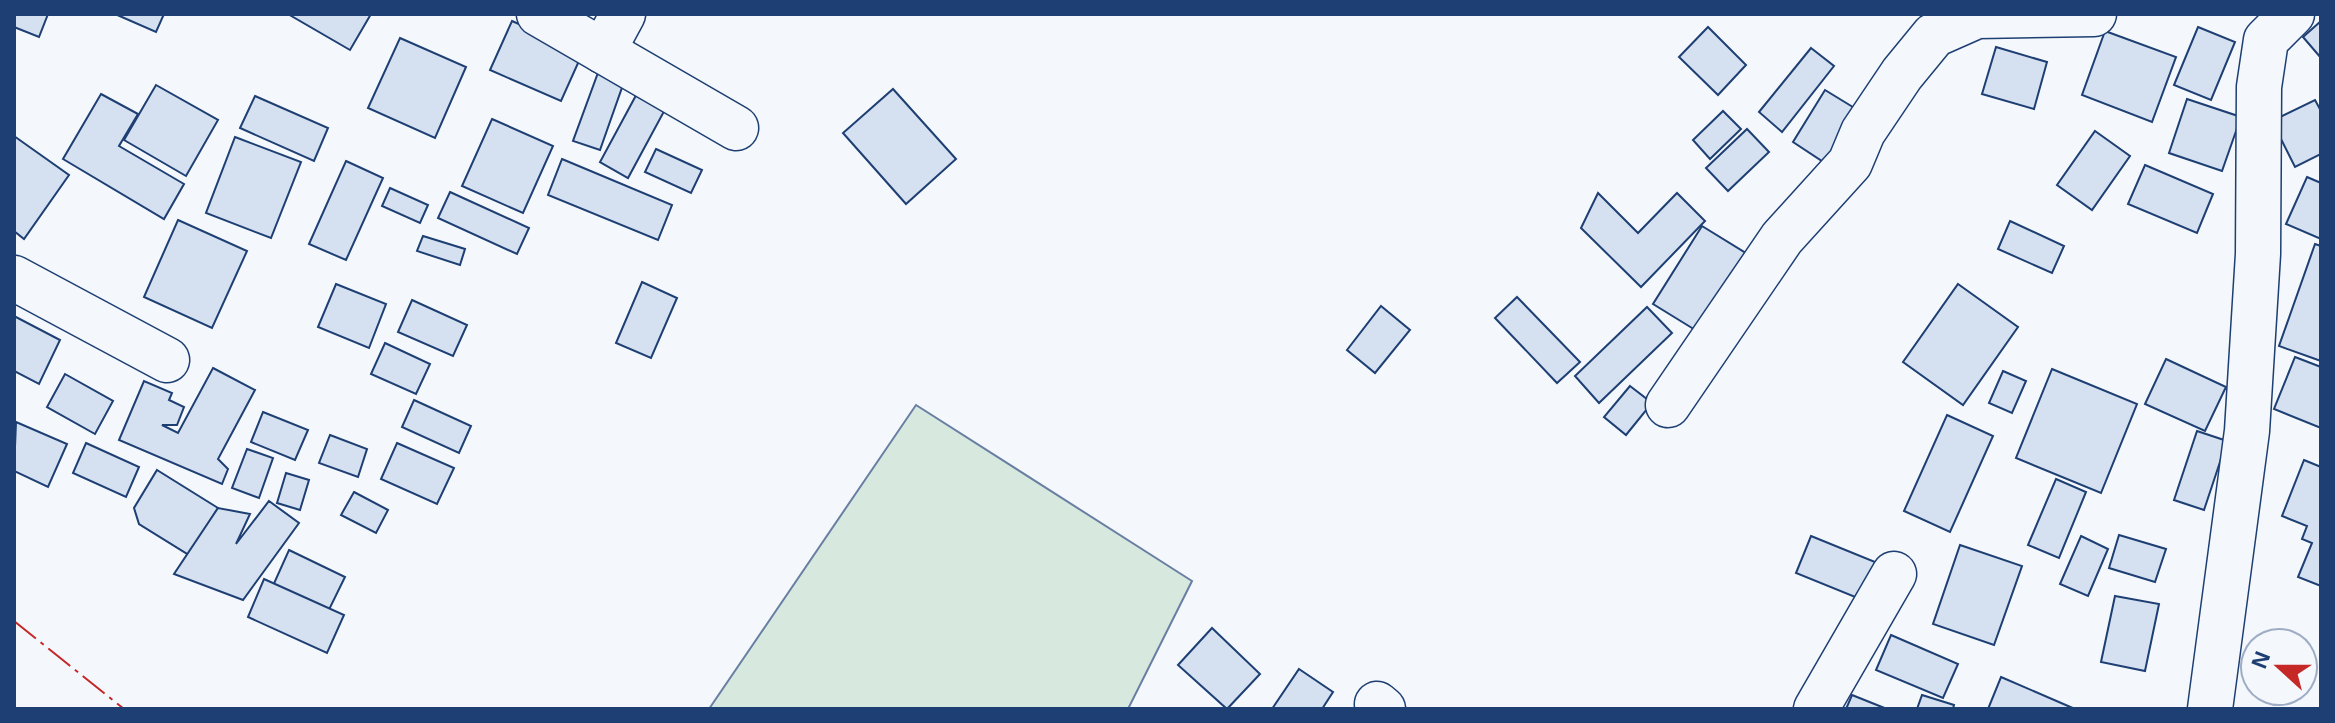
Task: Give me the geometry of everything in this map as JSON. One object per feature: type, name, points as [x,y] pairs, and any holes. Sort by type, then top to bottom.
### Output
[{"type":"street","points":[[539,14],[613,33],[736,128]]},
{"type":"street","points":[[1668,405],[1782,238],[1850,163],[1863,132],[1902,74],[1934,35],[1977,16],[2094,14]]},
{"type":"street","points":[[2210,709],[2247,431],[2258,254],[2259,87],[2266,40],[2292,14]]},
{"type":"street","points":[[14,278],[167,360]]},
{"type":"street","points":[[1816,709],[1894,574]]},
{"type":"shaded area","points":[[916,405],[1192,581],[1128,709],[709,709]]},
{"type":"building","points":[[14,14],[48,14],[39,37],[14,27]]},
{"type":"building","points":[[115,14],[164,14],[156,32]]},
{"type":"building","points":[[288,14],[371,14],[350,50]]},
{"type":"building","points":[[512,21],[583,52],[561,101],[490,70]]},
{"type":"building","points":[[2321,21],[2321,58],[2303,37]]},
{"type":"building","points":[[1708,27],[1746,65],[1718,95],[1679,57]]},
{"type":"building","points":[[2198,27],[2235,42],[2211,100],[2174,85]]},
{"type":"building","points":[[2105,31],[2176,57],[2152,122],[2082,95]]},
{"type":"building","points":[[400,38],[466,67],[435,138],[368,108]]},
{"type":"building","points":[[1996,47],[2047,62],[2034,109],[1982,94]]},
{"type":"building","points":[[1811,48],[1834,66],[1782,132],[1759,112]]},
{"type":"building","points":[[599,70],[625,79],[600,150],[573,141]]},
{"type":"building","points":[[156,85],[218,120],[186,176],[124,140]]},
{"type":"building","points":[[640,88],[668,104],[628,178],[600,162]]},
{"type":"building","points":[[893,89],[956,159],[906,204],[843,133]]},
{"type":"building","points":[[1825,90],[1861,112],[1828,165],[1793,142]]},
{"type":"building","points":[[101,94],[138,114],[119,146],[184,184],[164,219],[63,159]]},
{"type":"building","points":[[255,96],[328,128],[314,161],[240,128]]},
{"type":"building","points":[[2187,99],[2241,117],[2222,171],[2169,153]]},
{"type":"building","points":[[2315,100],[2321,111],[2321,154],[2295,167],[2272,121]]},
{"type":"building","points":[[1723,111],[1741,129],[1710,159],[1693,140]]},
{"type":"building","points":[[492,119],[553,146],[523,213],[462,186]]},
{"type":"building","points":[[1747,129],[1769,152],[1728,191],[1706,168]]},
{"type":"building","points":[[2095,131],[2130,156],[2092,210],[2057,185]]},
{"type":"building","points":[[14,136],[69,175],[24,239],[14,231]]},
{"type":"building","points":[[235,137],[301,162],[271,238],[206,213]]},
{"type":"building","points":[[656,149],[702,170],[691,193],[645,172]]},
{"type":"building","points":[[562,159],[672,205],[658,240],[548,195]]},
{"type":"building","points":[[346,161],[383,178],[346,260],[309,244]]},
{"type":"building","points":[[2145,165],[2213,194],[2197,233],[2128,204]]},
{"type":"building","points":[[2307,177],[2321,183],[2321,239],[2286,224]]},
{"type":"building","points":[[390,188],[428,205],[420,223],[382,206]]},
{"type":"building","points":[[450,192],[529,228],[517,254],[438,218]]},
{"type":"building","points":[[1598,193],[1638,233],[1677,193],[1705,221],[1641,287],[1581,228]]},
{"type":"building","points":[[178,220],[247,251],[212,328],[144,297]]},
{"type":"building","points":[[2010,221],[2064,246],[2052,273],[1998,249]]},
{"type":"building","points":[[1702,226],[1754,258],[1705,336],[1653,304]]},
{"type":"building","points":[[423,236],[465,249],[460,265],[417,251]]},
{"type":"building","points":[[2315,244],[2321,246],[2321,361],[2279,346]]},
{"type":"building","points":[[642,282],[677,298],[651,358],[616,343]]},
{"type":"building","points":[[336,284],[386,304],[369,348],[318,327]]},
{"type":"building","points":[[1958,284],[2018,327],[1963,405],[1903,362]]},
{"type":"building","points":[[1517,297],[1580,362],[1557,383],[1495,318]]},
{"type":"building","points":[[412,300],[467,325],[453,356],[398,332]]},
{"type":"building","points":[[1381,306],[1410,330],[1375,373],[1347,350]]},
{"type":"building","points":[[1647,307],[1672,333],[1599,403],[1575,376]]},
{"type":"building","points":[[14,316],[60,340],[39,384],[14,371]]},
{"type":"building","points":[[385,343],[430,364],[416,394],[371,374]]},
{"type":"building","points":[[2295,357],[2321,367],[2321,428],[2274,409]]},
{"type":"building","points":[[2166,359],[2226,387],[2205,431],[2145,404]]},
{"type":"building","points":[[213,368],[255,390],[218,459],[228,469],[222,484],[119,440],[144,381],[172,393],[169,400],[184,407],[177,425],[162,425],[178,433]]},
{"type":"building","points":[[2052,369],[2137,404],[2101,493],[2016,458]]},
{"type":"building","points":[[2003,371],[2026,381],[2012,413],[1989,403]]},
{"type":"building","points":[[65,374],[113,401],[95,434],[47,407]]},
{"type":"building","points":[[1630,386],[1652,403],[1626,435],[1604,417]]},
{"type":"building","points":[[414,400],[471,426],[459,453],[402,427]]},
{"type":"building","points":[[263,412],[308,430],[295,460],[251,442]]},
{"type":"building","points":[[1947,415],[1993,436],[1950,532],[1904,511]]},
{"type":"building","points":[[16,422],[67,444],[48,487],[14,471]]},
{"type":"building","points":[[2197,431],[2227,441],[2204,510],[2174,500]]},
{"type":"building","points":[[330,435],[367,449],[358,477],[319,463]]},
{"type":"building","points":[[86,443],[139,467],[126,497],[73,473]]},
{"type":"building","points":[[397,443],[454,468],[437,504],[381,479]]},
{"type":"building","points":[[247,449],[273,458],[259,498],[232,488]]},
{"type":"building","points":[[2304,460],[2321,467],[2321,586],[2298,577],[2312,543],[2302,539],[2307,526],[2282,516]]},
{"type":"building","points":[[157,470],[218,508],[189,555],[139,524],[134,508]]},
{"type":"building","points":[[286,473],[309,480],[300,510],[277,503]]},
{"type":"building","points":[[2056,479],[2086,492],[2059,558],[2028,545]]},
{"type":"building","points":[[354,492],[388,510],[376,533],[341,515]]},
{"type":"building","points":[[269,501],[299,523],[243,600],[174,574],[218,508],[250,514],[236,544]]},
{"type":"building","points":[[2119,535],[2166,549],[2155,582],[2109,568]]},
{"type":"building","points":[[1811,536],[1880,564],[1865,601],[1796,573]]},
{"type":"building","points":[[2081,536],[2108,549],[2088,596],[2060,584]]},
{"type":"building","points":[[1960,545],[2022,566],[1994,645],[1933,624]]},
{"type":"building","points":[[289,550],[345,577],[321,626],[267,599]]},
{"type":"building","points":[[264,579],[344,615],[327,653],[248,617]]},
{"type":"building","points":[[2115,596],[2159,604],[2145,671],[2101,662]]},
{"type":"building","points":[[1212,628],[1260,674],[1227,709],[1178,665]]},
{"type":"building","points":[[1891,635],[1958,664],[1943,698],[1876,670]]},
{"type":"building","points":[[1299,669],[1333,692],[1322,709],[1272,709]]},
{"type":"building","points":[[2001,677],[2075,709],[1988,709]]},
{"type":"building","points":[[1852,695],[1887,709],[1846,709]]},
{"type":"building","points":[[1922,695],[1954,705],[1953,709],[1917,709]]},
{"type":"power","points":[[14,621],[124,709]]}]
